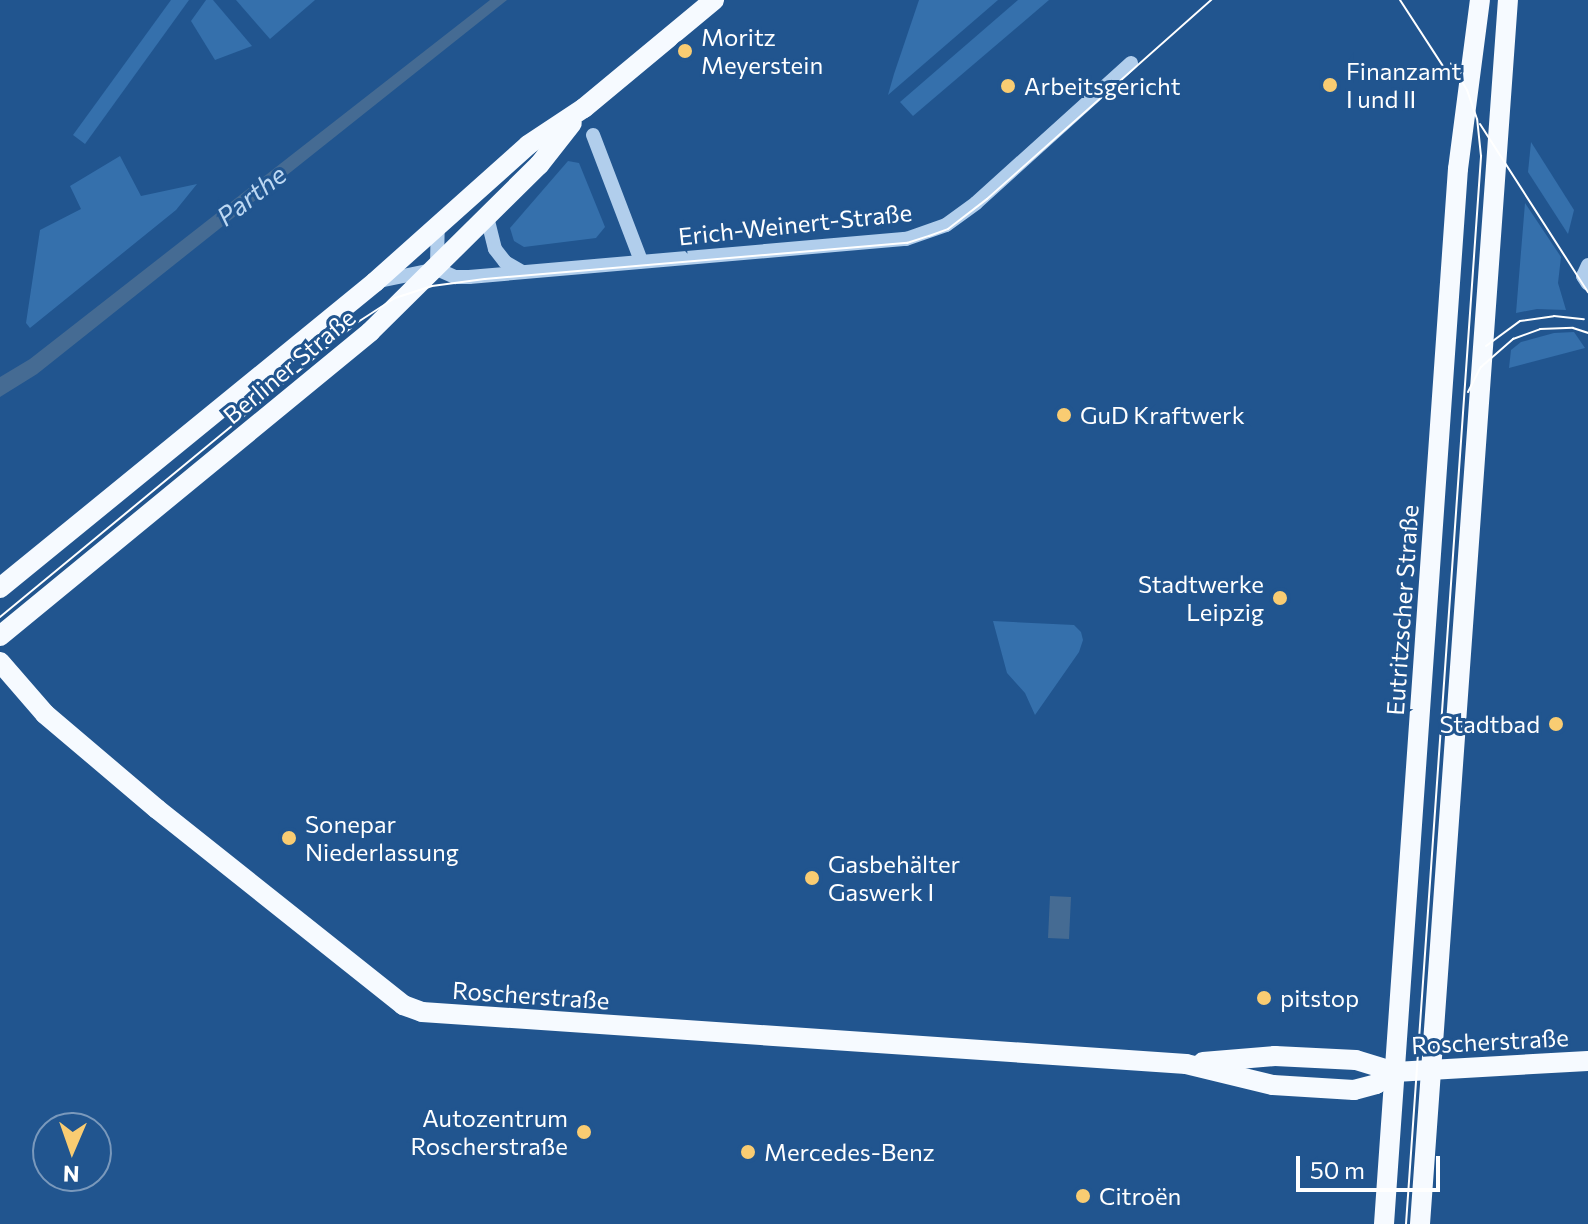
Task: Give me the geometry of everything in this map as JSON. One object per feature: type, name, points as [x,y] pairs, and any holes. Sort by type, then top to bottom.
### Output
[{"type":"main road","name":"Berliner Straße","points":[[0,588],[375,282],[528,145],[584,108],[714,0]]},
{"type":"main road","name":"Eutritzscher Straße","points":[[1384,1224],[1458,169],[1480,0]]},
{"type":"main road","points":[[1420,1224],[1508,0]]},
{"type":"main road","name":"Berliner Straße","points":[[0,636],[370,332],[539,165],[584,108]]},
{"type":"main road","name":"Roscherstraße","points":[[0,662],[37,706],[157,809],[403,1005],[422,1012],[1186,1064],[1275,1056],[1356,1060],[1395,1072],[1588,1061]]},
{"type":"main road","name":"Roscherstraße","points":[[1186,1064],[1273,1085],[1354,1090],[1376,1084],[1395,1072]]},
{"type":"street","name":"Erich-Weinert-Straße","points":[[375,282],[437,269],[455,277],[906,239],[946,225],[976,203],[1131,63]]},
{"type":"street","points":[[593,135],[641,261]]},
{"type":"street","points":[[487,217],[495,249],[505,262],[522,272]]},
{"type":"street","points":[[437,269],[438,228]]},
{"type":"shaded area","points":[[171,0],[189,0],[85,144],[73,135]]},
{"type":"shaded area","points":[[206,0],[213,0],[252,46],[215,60],[191,21]]},
{"type":"shaded area","points":[[236,0],[315,0],[270,39]]},
{"type":"shaded area","points":[[919,0],[998,0],[888,95],[894,74]]},
{"type":"shaded area","points":[[1018,0],[1049,0],[913,116],[900,102]]},
{"type":"shaded area","points":[[1531,142],[1574,210],[1568,234],[1528,172]]},
{"type":"shaded area","points":[[120,156],[141,196],[197,184],[176,210],[30,328],[26,323],[40,230],[81,209],[70,186]]},
{"type":"shaded area","points":[[568,161],[579,163],[605,227],[596,238],[524,247],[514,241],[510,228]]},
{"type":"shaded area","points":[[1525,203],[1561,257],[1558,283],[1566,310],[1537,309],[1516,313]]},
{"type":"shaded area","points":[[1574,332],[1585,348],[1509,368],[1511,350],[1521,342],[1554,333]]},
{"type":"shaded area","points":[[993,621],[1074,625],[1081,632],[1083,640],[1079,652],[1035,715],[1025,693],[1007,673]]},
{"type":"water","name":"Parthe","points":[[490,0],[507,0],[37,374],[0,397],[0,377],[30,359]]},
{"type":"water","points":[[1050,896],[1071,897],[1069,939],[1048,938]]},
{"type":"tram line","points":[[0,617],[358,322],[395,298],[432,286],[485,279],[907,243],[929,236],[948,229],[987,199],[1211,0]]},
{"type":"tram line","points":[[1400,0],[1450,77]]},
{"type":"tram line","points":[[1406,1224],[1481,156],[1477,119],[1467,90],[1451,63]]},
{"type":"tram line","points":[[1480,124],[1588,292]]},
{"type":"tram line","points":[[1486,346],[1520,321],[1554,316],[1584,319]]},
{"type":"tram line","points":[[1468,392],[1481,367],[1513,339],[1540,329],[1573,328],[1588,333]]},
{"type":"place","name":"Moritz Meyerstein","points":[[685,51]]},
{"type":"place","name":"Finanzamt I und II","points":[[1330,85]]},
{"type":"place","name":"Arbeitsgericht","points":[[1008,86]]},
{"type":"place","name":"GuD Kraftwerk","points":[[1064,415]]},
{"type":"place","name":"Stadtwerke Leipzig","points":[[1280,598]]},
{"type":"place","name":"Stadtbad","points":[[1556,724]]},
{"type":"place","name":"Sonepar Niederlassung","points":[[289,838]]},
{"type":"place","name":"Gasbehälter Gaswerk I","points":[[812,878]]},
{"type":"place","name":"pitstop","points":[[1264,998]]},
{"type":"place","name":"Autozentrum Roscherstraße","points":[[584,1132]]},
{"type":"place","name":"Mercedes-Benz","points":[[748,1152]]},
{"type":"place","name":"Citroën","points":[[1083,1196]]}]
